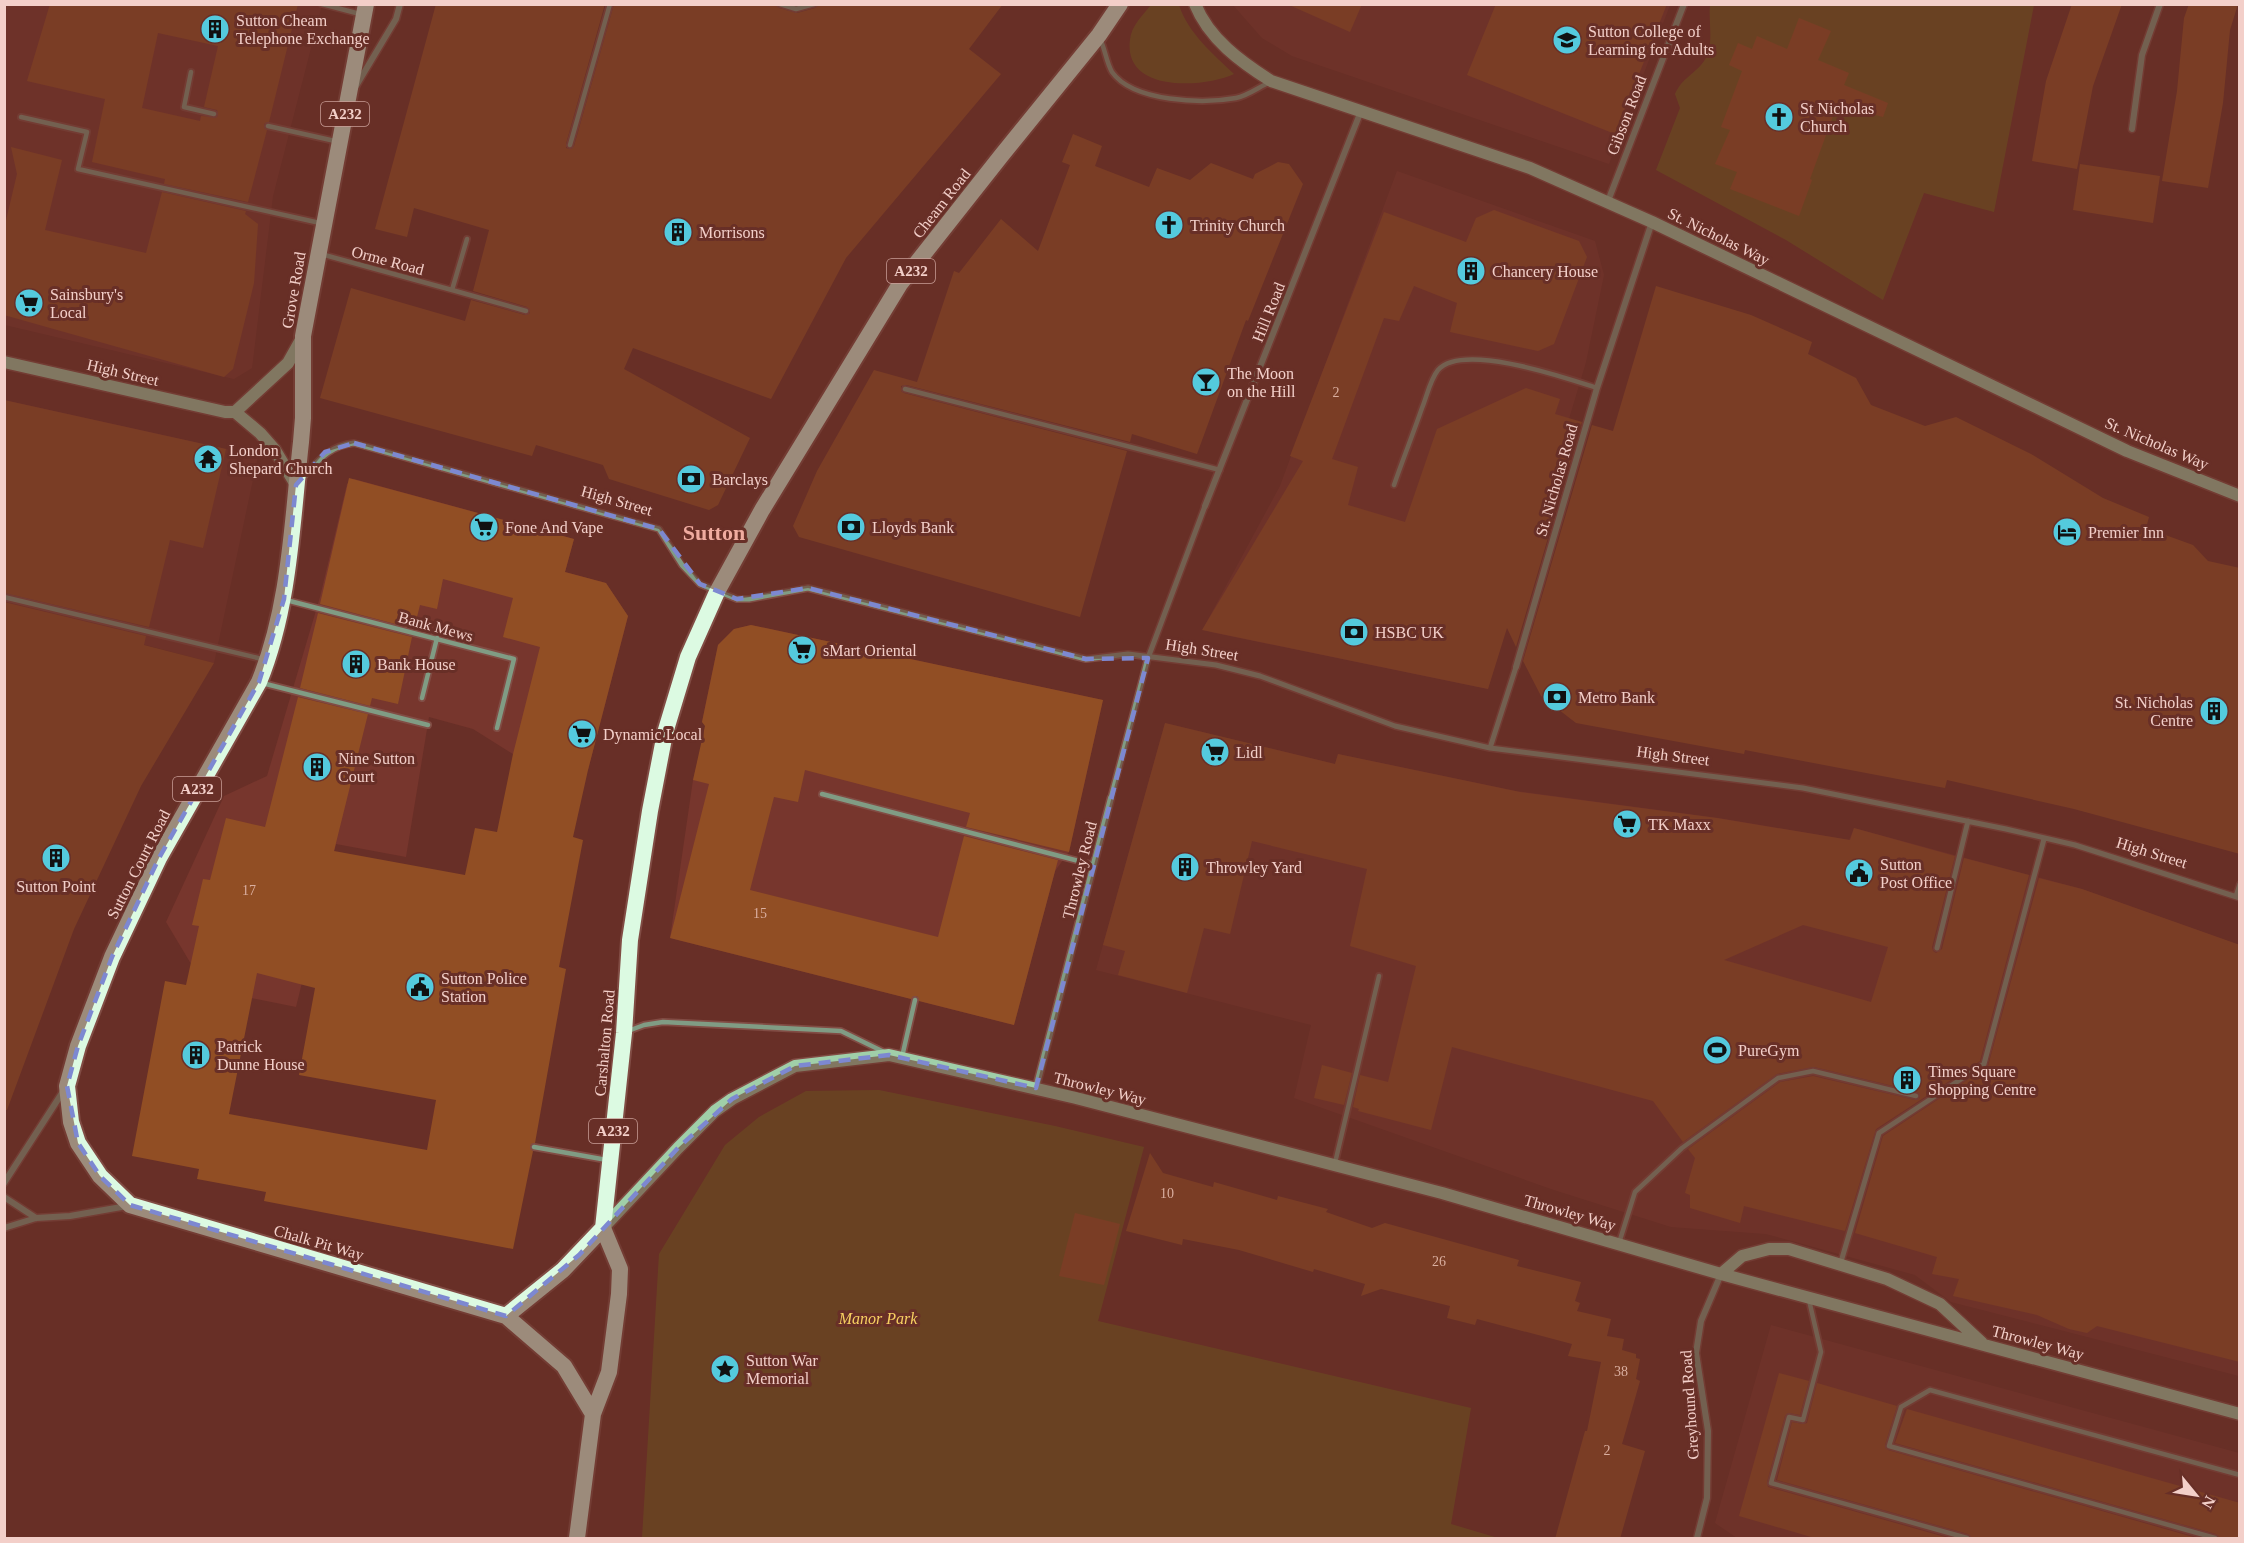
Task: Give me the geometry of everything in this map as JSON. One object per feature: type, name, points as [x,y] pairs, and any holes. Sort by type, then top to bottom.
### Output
[{"type":"highway","name":"Cheam Road","points":[[734,560],[900,284],[1099,35],[1120,4]]},
{"type":"highway","name":"Grove Road","points":[[296,485],[303,418],[303,336],[365,10]]},
{"type":"highway","name":"Sutton Court Road","points":[[67,1086],[78,1046],[112,957],[149,877],[192,796],[259,682],[268,660],[284,599],[296,485]]},
{"type":"highway","name":"Carshalton Road","points":[[577,1539],[593,1414],[609,1372],[620,1294],[620,1269],[603,1228],[624,1033],[630,940],[650,811],[665,733],[688,657],[734,560]]},
{"type":"highway","name":"Chalk Pit Way","points":[[67,1086],[71,1122],[78,1143],[100,1176],[130,1205],[506,1316]]},
{"type":"highway","points":[[506,1316],[563,1270],[603,1228]]},
{"type":"highway","name":"A232","points":[[506,1316],[564,1366],[593,1414]]},
{"type":"main road","name":"St. Nicholas Way","points":[[1195,4],[1200,15],[1219,40],[1240,61],[1271,81],[1513,161],[1608,201],[2127,451],[2240,496]]},
{"type":"main road","points":[[296,485],[275,450],[260,433],[235,412],[288,363],[303,336]]},
{"type":"main road","name":"High Street","points":[[4,362],[225,412],[235,412]]},
{"type":"main road","name":"Throwley Way","points":[[603,1228],[678,1148],[715,1111],[732,1099],[795,1066],[889,1055],[1036,1088],[1335,1166],[1619,1243],[1721,1274],[2240,1414]]},
{"type":"main road","points":[[1721,1274],[1742,1256],[1769,1249],[1790,1250],[1887,1279],[1940,1304],[1983,1344]]},
{"type":"street","name":"Grove Road","points":[[347,102],[396,19],[400,4]]},
{"type":"street","name":"Gibson Road","points":[[1608,201],[1684,4]]},
{"type":"street","points":[[2132,129],[2142,55],[2160,4]]},
{"type":"street","name":"Hill Road","points":[[1148,658],[1205,506],[1361,111]]},
{"type":"street","name":"St. Nicholas Road","points":[[1490,748],[1597,388],[1652,222]]},
{"type":"street","name":"High Street","points":[[296,485],[325,452],[354,443],[659,529],[682,565],[700,584],[737,599],[749,599],[808,588],[1086,659],[1128,654],[1216,665],[1260,676],[1395,726],[1490,748],[1803,788],[2075,845],[2238,897]]},
{"type":"street","name":"Throwley Road","points":[[1036,1088],[1148,658]]},
{"type":"street","points":[[1937,948],[1968,821]]},
{"type":"street","points":[[1839,1266],[1879,1133],[1984,1064],[2044,839]]},
{"type":"street","points":[[2238,897],[2240,884]]},
{"type":"street","name":"Sutton Court Road","points":[[4,1182],[67,1086]]},
{"type":"street","points":[[4,1197],[36,1218]]},
{"type":"street","points":[[4,1228],[36,1218],[70,1216],[130,1205]]},
{"type":"street","name":"Greyhound Road","points":[[1697,1539],[1707,1498],[1708,1431],[1696,1353],[1701,1321],[1721,1274]]},
{"type":"lane","points":[[322,4],[365,10]]},
{"type":"lane","points":[[570,144],[610,4]]},
{"type":"lane","points":[[780,4],[796,9],[814,4]]},
{"type":"lane","points":[[1099,35],[1112,72],[1131,88],[1166,98],[1204,101],[1238,98],[1271,81]]},
{"type":"lane","points":[[191,72],[184,107],[214,114]]},
{"type":"lane","points":[[21,117],[87,132],[78,169],[324,224]]},
{"type":"lane","points":[[268,126],[339,142]]},
{"type":"lane","points":[[452,290],[467,239]]},
{"type":"lane","name":"Orme Road","points":[[318,253],[526,311]]},
{"type":"lane","points":[[1394,485],[1430,386],[1438,370],[1449,363],[1458,360],[1495,362],[1533,368],[1597,388]]},
{"type":"lane","points":[[904,389],[1220,470]]},
{"type":"lane","points":[[4,597],[268,660]]},
{"type":"lane","name":"Bank Mews","points":[[284,599],[514,658],[497,728]]},
{"type":"lane","points":[[422,698],[437,638]]},
{"type":"lane","points":[[259,682],[428,725]]},
{"type":"lane","points":[[822,794],[1095,865]]},
{"type":"lane","points":[[1335,1166],[1380,976]]},
{"type":"lane","points":[[902,1058],[915,1000]]},
{"type":"lane","name":"Throwley Way","points":[[624,1033],[645,1025],[663,1022],[841,1031],[889,1055]]},
{"type":"lane","points":[[1619,1243],[1635,1192],[1682,1148],[1779,1078],[1813,1071],[1916,1096]]},
{"type":"lane","points":[[534,1147],[610,1161]]},
{"type":"lane","points":[[1808,1297],[1821,1352],[1803,1420],[1789,1416],[1771,1483],[1967,1539]]},
{"type":"lane","points":[[2215,1539],[1889,1446],[1901,1407],[1930,1390],[2240,1475]]},
{"type":"highlighted area","points":[[354,443],[659,529],[700,584],[737,599],[808,588],[1086,659],[1148,658],[1036,1088],[889,1055],[795,1066],[732,1099],[678,1148],[579,1255],[506,1316],[130,1205],[100,1176],[78,1143],[67,1086],[78,1046],[112,957],[159,858],[259,682],[284,599],[296,485],[325,452]]},
{"type":"shaded area","points":[[4,5],[322,5],[273,196],[252,368],[234,379],[5,325]]},
{"type":"shaded area","points":[[1233,5],[1670,5],[1609,164],[1292,56],[1262,38]]},
{"type":"shaded area","points":[[1397,171],[1595,241],[1604,275],[1586,362],[1488,689],[1210,632],[1205,625],[1280,486]]},
{"type":"shaded area","points":[[4,400],[258,456],[214,663],[5,608]]},
{"type":"shaded area","points":[[354,479],[574,539],[565,572],[606,583],[628,616],[588,770],[513,754],[473,729],[429,717],[406,857],[336,844],[296,1007],[206,989],[166,922],[224,796],[267,776],[320,597],[347,484]]},
{"type":"shaded area","points":[[751,625],[1103,700],[1069,852],[1055,871],[1014,1025],[670,938],[693,780],[706,726],[702,722],[718,645],[734,629]]},
{"type":"shaded area","points":[[1165,723],[1335,764],[1338,754],[1516,791],[1719,818],[1849,840],[1854,828],[2082,889],[2239,945],[2239,1376],[1951,1302],[1915,1275],[1766,1234],[1671,1227],[1554,1190],[1294,1098],[1311,1025],[1096,970]]},
{"type":"shaded area","points":[[1771,1325],[2239,1453],[2239,1538],[1737,1538],[1715,1523]]},
{"type":"green space","points":[[1151,5],[1179,5],[1195,34],[1234,74],[1221,79],[1186,83],[1152,78],[1139,70],[1131,57],[1130,40],[1138,21]]},
{"type":"green space","points":[[1710,5],[2034,5],[1994,212],[1924,193],[1883,300],[1786,240],[1656,170],[1680,108],[1675,94],[1683,81],[1706,59],[1710,44]]},
{"type":"green space","name":"Manor Park","points":[[879,1090],[1055,1126],[1144,1147],[1098,1321],[1471,1408],[1451,1524],[1498,1538],[642,1538],[659,1254],[725,1145],[759,1117],[806,1091]]},
{"type":"building","points":[[50,4],[298,4],[269,122],[264,124],[267,130],[248,202],[164,184],[165,179],[92,162],[105,99],[27,81]],"holes":[[[158,33],[218,46],[204,107],[217,110],[217,117],[201,116],[200,121],[142,108]]]},
{"type":"building","name":"Morrisons","points":[[436,4],[605,4],[566,144],[566,148],[571,149],[574,146],[614,4],[776,4],[779,8],[797,13],[815,8],[818,4],[1003,4],[969,49],[1001,74],[846,258],[771,399],[633,348],[624,369],[750,438],[718,505],[709,510],[609,479],[603,465],[536,445],[532,456],[320,398],[351,288],[465,321],[471,300],[525,315],[530,313],[527,307],[473,291],[489,230],[414,208],[407,237],[375,229]]},
{"type":"building","points":[[1287,4],[1362,4],[1350,32]]},
{"type":"building","name":"Sutton College of Learning for Adults","points":[[1496,4],[1667,4],[1615,134],[1467,75]]},
{"type":"building","points":[[2072,4],[2122,4],[2093,86],[2077,169],[2032,161],[2046,81]]},
{"type":"building","points":[[2189,4],[2238,4],[2230,30],[2223,103],[2208,188],[2162,181],[2177,91],[2184,18]]},
{"type":"building","name":"St Nicholas Church","points":[[1799,18],[1831,31],[1818,60],[1849,73],[1844,85],[1888,103],[1883,117],[1837,105],[1799,216],[1730,189],[1737,172],[1715,164],[1730,130],[1721,127],[1742,71],[1729,65],[1738,43],[1752,49],[1757,36],[1787,49]]},
{"type":"building","points":[[1073,134],[1102,146],[1095,166],[1149,187],[1157,168],[1190,180],[1211,163],[1253,179],[1255,174],[1278,162],[1289,164],[1303,184],[1248,321],[1246,320],[1197,454],[1132,434],[1130,442],[906,385],[901,386],[901,391],[904,393],[1127,451],[1080,617],[799,537],[793,526],[817,471],[874,370],[917,382],[954,271],[959,273],[1001,219],[1038,251],[1070,165],[1062,162]]},
{"type":"building","points":[[11,147],[62,160],[45,230],[146,253],[162,192],[246,211],[245,214],[258,224],[254,283],[233,369],[224,377],[4,315],[4,229],[17,174]]},
{"type":"building","points":[[2080,164],[2160,176],[2153,223],[2073,210]]},
{"type":"building","points":[[1494,210],[1579,241],[1587,257],[1554,344],[1538,351],[1450,332],[1457,303],[1414,286],[1399,321],[1384,318],[1332,459],[1358,467],[1348,505],[1405,522],[1437,429],[1526,388],[1560,399],[1555,414],[1582,422],[1516,647],[1507,628],[1488,689],[1202,630],[1303,461],[1290,456],[1384,212],[1466,242],[1476,218]]},
{"type":"building","points":[[1656,286],[1751,315],[1812,342],[1808,354],[1856,378],[1871,405],[1925,426],[1956,417],[2031,454],[2103,498],[2149,517],[2146,528],[2193,545],[2208,561],[2240,568],[2240,854],[2074,809],[1947,780],[1945,788],[1745,750],[1744,754],[1576,723],[1541,696],[1523,661],[1592,425],[1613,431]]},
{"type":"building","points":[[4,400],[226,449],[203,548],[170,540],[149,627],[4,593]]},
{"type":"building","points":[[349,478],[574,539],[565,572],[606,583],[628,616],[573,837],[583,840],[559,967],[566,969],[535,1143],[530,1146],[533,1151],[513,1249],[264,1201],[266,1192],[197,1179],[199,1169],[132,1156],[165,981],[186,985],[199,926],[192,925],[203,879],[210,880],[226,818],[265,827],[298,697],[368,714],[334,851],[465,875],[475,828],[497,832],[513,754],[540,647],[503,637],[513,598],[443,579],[437,609],[420,605],[414,629],[320,604]],"holes":[[[257,973],[315,988],[299,1075],[436,1100],[427,1150],[229,1114]]]},
{"type":"building","name":"Sutton Point","points":[[4,602],[146,636],[144,645],[214,663],[141,786],[74,929],[7,1110],[4,1110]]},
{"type":"building","name":"Bank House","points":[[318,613],[412,637],[398,704],[372,698],[370,706],[300,688]]},
{"type":"building","points":[[751,625],[1103,700],[1069,852],[966,827],[970,813],[805,770],[798,802],[774,797],[750,890],[938,937],[964,836],[1058,860],[1014,1025],[919,1001],[917,996],[911,999],[670,938],[709,784],[693,780],[705,726],[702,722],[718,645],[734,629]]},
{"type":"building","points":[[1165,723],[1335,764],[1338,754],[1520,792],[1717,818],[1850,840],[1854,828],[1955,856],[1932,947],[1936,953],[1942,949],[1964,858],[2029,875],[1980,1061],[1876,1129],[1845,1231],[1744,1206],[1740,1223],[1690,1208],[1690,1195],[1685,1193],[1695,1158],[1688,1149],[1780,1082],[1813,1076],[1915,1100],[1920,1098],[1918,1092],[1814,1067],[1777,1074],[1683,1142],[1653,1101],[1452,1047],[1431,1130],[1358,1111],[1359,1109],[1353,1107],[1360,1075],[1388,1082],[1416,966],[1350,946],[1367,869],[1252,841],[1230,934],[1204,928],[1187,993],[1118,975],[1125,951],[1103,945]],"holes":[[[1803,925],[1888,947],[1871,1002],[1724,960]]]},
{"type":"building","points":[[2039,878],[2082,889],[2240,945],[2240,1362],[2097,1326],[2087,1333],[2069,1329],[2037,1315],[1953,1296],[1959,1279],[1932,1274],[1937,1257],[1855,1233],[1883,1136],[1988,1066]]},
{"type":"building","points":[[1322,1065],[1352,1073],[1344,1105],[1314,1098]]},
{"type":"building","points":[[1150,1153],[1163,1173],[1213,1187],[1214,1182],[1277,1200],[1278,1196],[1328,1209],[1326,1212],[1372,1228],[1385,1223],[1519,1260],[1517,1266],[1581,1282],[1575,1301],[1580,1303],[1577,1311],[1611,1319],[1607,1336],[1624,1339],[1622,1350],[1636,1354],[1636,1358],[1640,1359],[1636,1379],[1640,1381],[1622,1444],[1645,1451],[1620,1539],[1555,1539],[1585,1431],[1587,1431],[1601,1362],[1568,1356],[1572,1344],[1477,1319],[1475,1325],[1447,1318],[1450,1306],[1381,1289],[1361,1296],[1365,1284],[1314,1269],[1313,1272],[1239,1250],[1183,1239],[1182,1245],[1126,1231]]},
{"type":"building","points":[[1075,1213],[1120,1224],[1104,1285],[1059,1276]]},
{"type":"building","points":[[1779,1373],[1809,1381],[1800,1415],[1788,1413],[1785,1416],[1767,1482],[1768,1487],[1952,1539],[1818,1539],[1739,1516]]},
{"type":"building","points":[[1817,1383],[1897,1406],[1885,1445],[1888,1450],[2200,1539],[1971,1539],[1968,1534],[1777,1480],[1792,1422],[1807,1423]]},
{"type":"building","points":[[1907,1409],[2240,1503],[2240,1539],[2219,1539],[2216,1534],[1895,1443]]},
{"type":"place","name":"Sutton Cheam Telephone Exchange","points":[[215,29]]},
{"type":"place","name":"Sutton College of Learning for Adults","points":[[1567,40]]},
{"type":"place","name":"St Nicholas Church","points":[[1779,117]]},
{"type":"place","name":"Trinity Church","points":[[1169,225]]},
{"type":"place","name":"Morrisons","points":[[678,232]]},
{"type":"place","name":"Chancery House","points":[[1471,271]]},
{"type":"place","name":"Sainsbury's Local","points":[[29,303]]},
{"type":"place","name":"The Moon on the Hill","points":[[1206,382]]},
{"type":"place","name":"London Shepard Church","points":[[208,459]]},
{"type":"place","name":"Barclays","points":[[691,479]]},
{"type":"place","name":"Fone And Vape","points":[[484,527]]},
{"type":"place","name":"Lloyds Bank","points":[[851,527]]},
{"type":"place","name":"Premier Inn","points":[[2067,532]]},
{"type":"place","name":"HSBC UK","points":[[1354,632]]},
{"type":"place","name":"sMart Oriental","points":[[802,650]]},
{"type":"place","name":"Bank House","points":[[356,664]]},
{"type":"place","name":"Metro Bank","points":[[1557,697]]},
{"type":"place","name":"St. Nicholas Centre","points":[[2214,711]]},
{"type":"place","name":"Dynamic Local","points":[[582,734]]},
{"type":"place","name":"Lidl","points":[[1215,752]]},
{"type":"place","name":"Nine Sutton Court","points":[[317,767]]},
{"type":"place","name":"TK Maxx","points":[[1627,824]]},
{"type":"place","name":"Sutton Point","points":[[56,858]]},
{"type":"place","name":"Throwley Yard","points":[[1185,867]]},
{"type":"place","name":"Sutton Post Office","points":[[1859,873]]},
{"type":"place","name":"Sutton Police Station","points":[[420,987]]},
{"type":"place","name":"PureGym","points":[[1717,1050]]},
{"type":"place","name":"Patrick Dunne House","points":[[196,1055]]},
{"type":"place","name":"Times Square Shopping Centre","points":[[1907,1080]]},
{"type":"place","name":"Sutton War Memorial","points":[[725,1369]]},
{"type":"district","name":"Sutton","points":[[714,532]]}]
